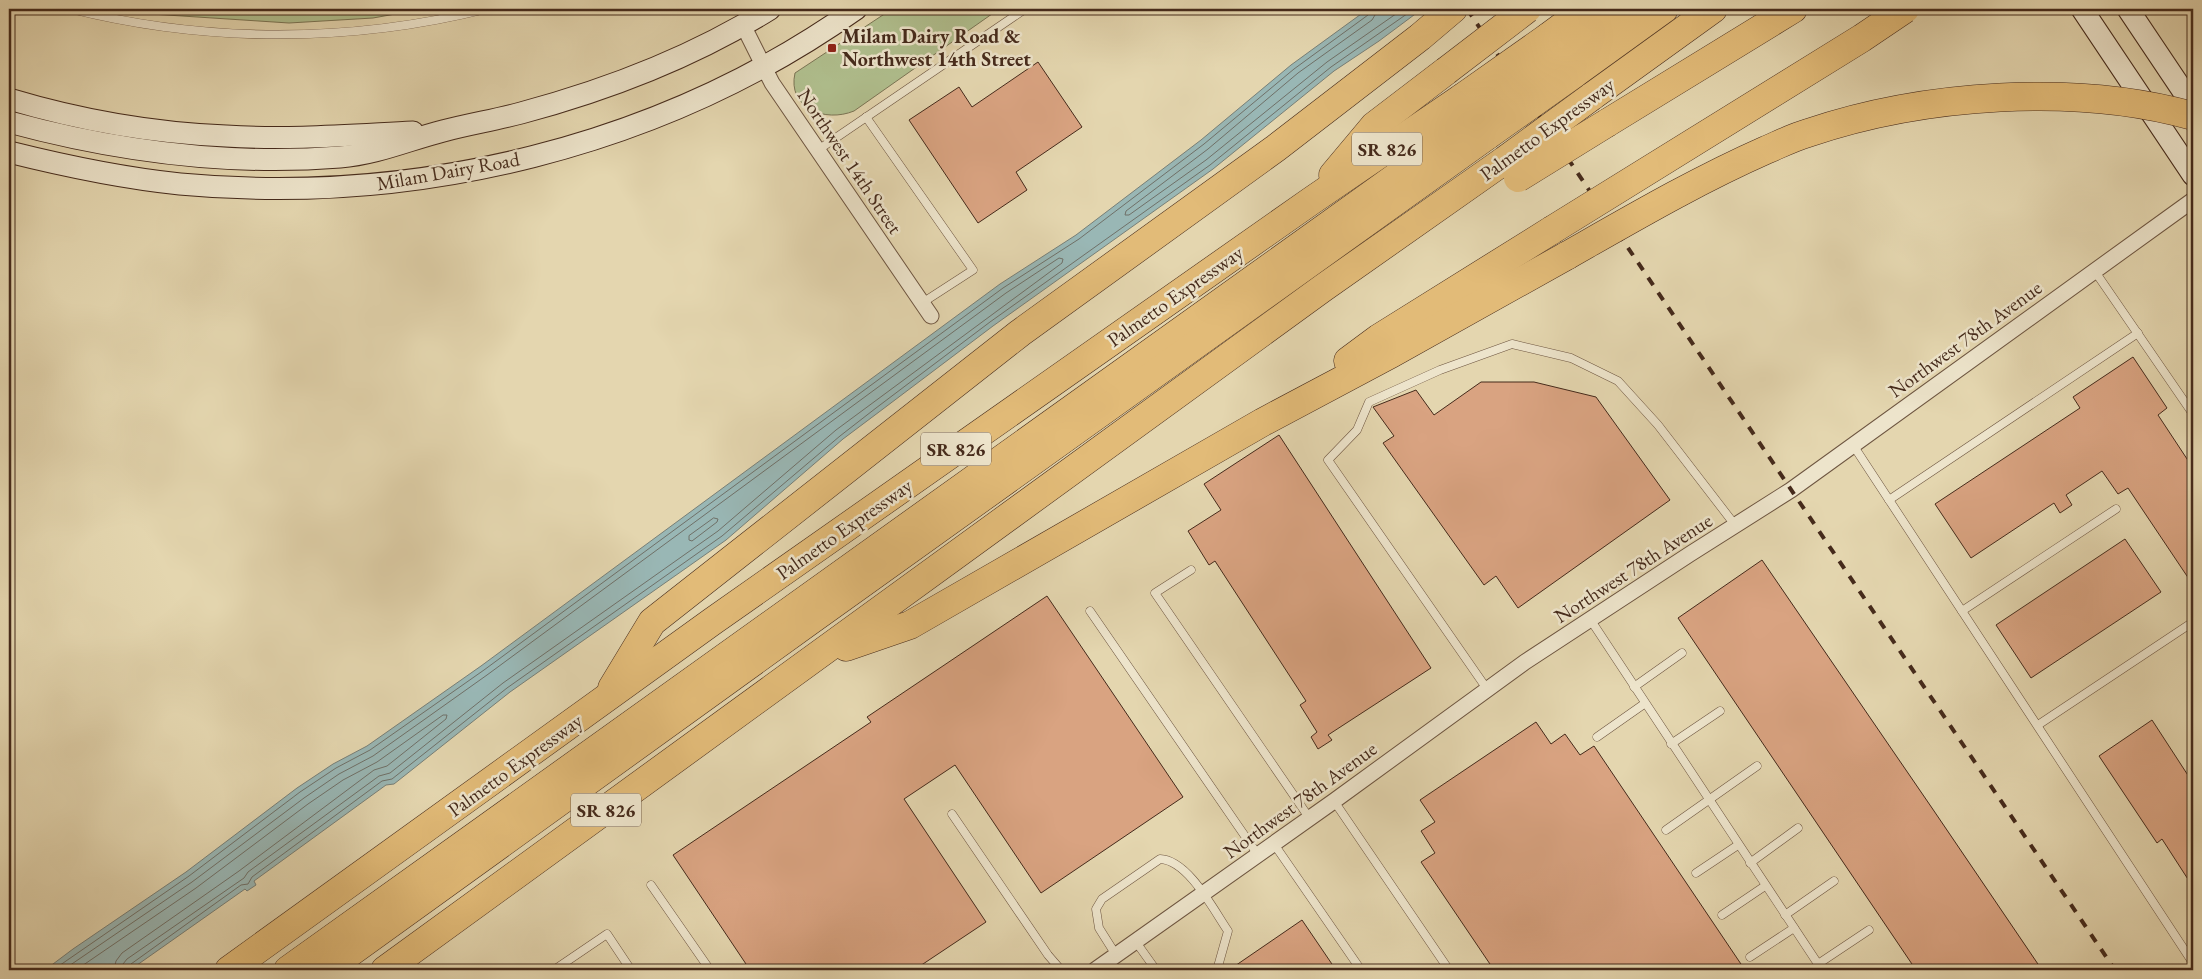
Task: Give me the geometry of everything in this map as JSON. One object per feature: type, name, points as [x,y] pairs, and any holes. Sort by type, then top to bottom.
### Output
[{"type":"highway","points":[[604,701],[652,622],[1020,333],[1276,148],[1420,37],[1453,9]]},
{"type":"highway","points":[[1311,201],[1374,126],[1527,9]]},
{"type":"highway","name":"Palmetto Expressway","points":[[229,970],[753,592],[1311,201],[1476,117],[1561,56],[1586,9]]},
{"type":"highway","points":[[288,970],[1628,9]]},
{"type":"highway","points":[[1561,56],[1664,9]]},
{"type":"highway","name":"Palmetto Expressway","points":[[385,970],[1315,294],[1466,187],[1511,169],[1591,97],[1713,9]]},
{"type":"highway","points":[[1511,169],[1607,124],[1793,9]]},
{"type":"highway","points":[[1263,422],[1379,338],[1862,38],[1905,9]]},
{"type":"highway","points":[[819,656],[910,624],[1263,422],[1391,354],[1661,202],[1739,162],[1807,133],[1882,112],[1956,102],[2030,98],[2092,98],[2165,108],[2193,116]]},
{"type":"highway","points":[[326,970],[815,617],[1476,117]]},
{"type":"main road","name":"Milam Dairy Road","points":[[9,122],[49,133],[126,148],[204,157],[298,159],[370,154],[443,131],[523,112],[574,97],[664,63],[743,25],[770,9]]},
{"type":"main road","name":"Milam Dairy Road","points":[[9,152],[74,168],[141,179],[194,185],[281,189],[388,183],[491,166],[593,139],[692,102],[764,66],[824,32],[856,9]]},
{"type":"main road","points":[[2082,9],[2193,175]]},
{"type":"main road","points":[[2128,9],[2193,106]]},
{"type":"main road","name":"Milam Dairy Road","points":[[9,99],[97,121],[227,137],[295,138],[443,131]]},
{"type":"street","name":"Northwest 14th Street","points":[[743,25],[772,83],[931,316]]},
{"type":"street","name":"Northwest 78th Avenue","points":[[1095,970],[1334,802],[1487,689],[1590,619],[1791,490],[2193,200]]},
{"type":"lane","points":[[71,9],[162,26],[267,34],[335,33],[383,28],[430,21],[486,9]]},
{"type":"lane","points":[[818,150],[1026,9]]},
{"type":"lane","points":[[866,117],[973,270],[922,303]]},
{"type":"lane","points":[[2094,270],[2193,414]]},
{"type":"lane","points":[[1889,500],[2138,333]]},
{"type":"lane","points":[[1487,689],[1328,460],[1357,430],[1369,402],[1440,370],[1512,344],[1571,358],[1618,380],[1658,425],[1736,525]]},
{"type":"lane","points":[[1852,445],[2193,963]]},
{"type":"lane","points":[[1962,611],[2116,509]]},
{"type":"lane","points":[[1191,570],[1155,593],[1310,819]]},
{"type":"lane","points":[[1090,611],[1258,855]]},
{"type":"lane","points":[[1590,619],[1644,704],[1820,967],[1869,930]]},
{"type":"lane","points":[[2038,725],[2193,622]]},
{"type":"lane","points":[[1634,687],[1682,653]]},
{"type":"lane","points":[[1597,737],[1644,704]]},
{"type":"lane","points":[[1671,744],[1720,711]]},
{"type":"lane","points":[[1666,830],[1757,766]]},
{"type":"lane","points":[[1334,802],[1449,970]]},
{"type":"lane","points":[[952,814],[1061,970]]},
{"type":"lane","points":[[1750,863],[1798,828]]},
{"type":"lane","points":[[1274,844],[1361,970]]},
{"type":"lane","points":[[1696,873],[1738,846]]},
{"type":"lane","points":[[1116,955],[1099,928],[1096,909],[1102,900],[1116,889],[1160,859],[1169,859],[1187,873],[1228,931],[1217,970]]},
{"type":"lane","points":[[1785,915],[1834,881]]},
{"type":"lane","points":[[651,885],[710,970]]},
{"type":"lane","points":[[1722,915],[1765,886]]},
{"type":"lane","points":[[1750,957],[1794,928]]},
{"type":"lane","points":[[554,970],[607,934],[631,970]]},
{"type":"lane","points":[[1136,942],[1156,970]]},
{"type":"green space","points":[[121,9],[423,9],[373,18],[289,23],[136,13]]},
{"type":"green space","points":[[892,9],[999,9],[854,111],[831,115],[811,110],[803,104],[797,95],[794,85],[795,73]]},
{"type":"water","points":[[1368,9],[1422,9],[1334,71],[1213,169],[993,326],[843,439],[726,540],[510,692],[394,784],[386,785],[254,881],[256,885],[247,891],[245,889],[130,970],[45,970],[186,872],[297,788],[333,764],[367,746],[481,666],[1000,284],[1076,235],[1201,140],[1291,65]]},
{"type":"building","points":[[1038,62],[1082,127],[1016,172],[1027,190],[978,223],[909,120],[959,87],[972,107]]},
{"type":"building","points":[[2133,357],[2167,408],[2158,415],[2193,468],[2193,585],[2128,488],[2118,494],[2102,471],[2066,495],[2072,505],[2060,513],[2054,503],[1971,558],[1935,504],[2080,408],[2073,397]]},
{"type":"building","points":[[1481,382],[1534,382],[1596,397],[1670,500],[1518,608],[1496,576],[1484,585],[1383,443],[1394,436],[1373,407],[1416,390],[1434,415]]},
{"type":"building","points":[[1279,435],[1431,668],[1328,735],[1332,740],[1318,749],[1311,737],[1317,732],[1300,705],[1306,701],[1215,561],[1209,565],[1188,531],[1221,510],[1204,484]]},
{"type":"building","points":[[2125,539],[2161,592],[2031,678],[1996,625]]},
{"type":"building","points":[[1762,560],[2042,970],[1916,970],[1678,618]]},
{"type":"building","points":[[1047,596],[1183,797],[1041,893],[955,765],[904,799],[986,922],[914,970],[750,970],[673,855],[871,722],[867,717]]},
{"type":"building","points":[[2152,720],[2193,783],[2193,887],[2162,839],[2157,843],[2099,756]]},
{"type":"building","points":[[1536,722],[1551,744],[1565,734],[1580,755],[1594,746],[1745,970],[1494,970],[1421,862],[1435,853],[1421,831],[1435,822],[1420,800]]},
{"type":"building","points":[[1302,920],[1336,970],[1229,970]]},
{"type":"railway","points":[[1467,9],[2115,970]]},
{"type":"place","name":"Milam Dairy Road & Northwest 14th Street","points":[[832,48]]}]
